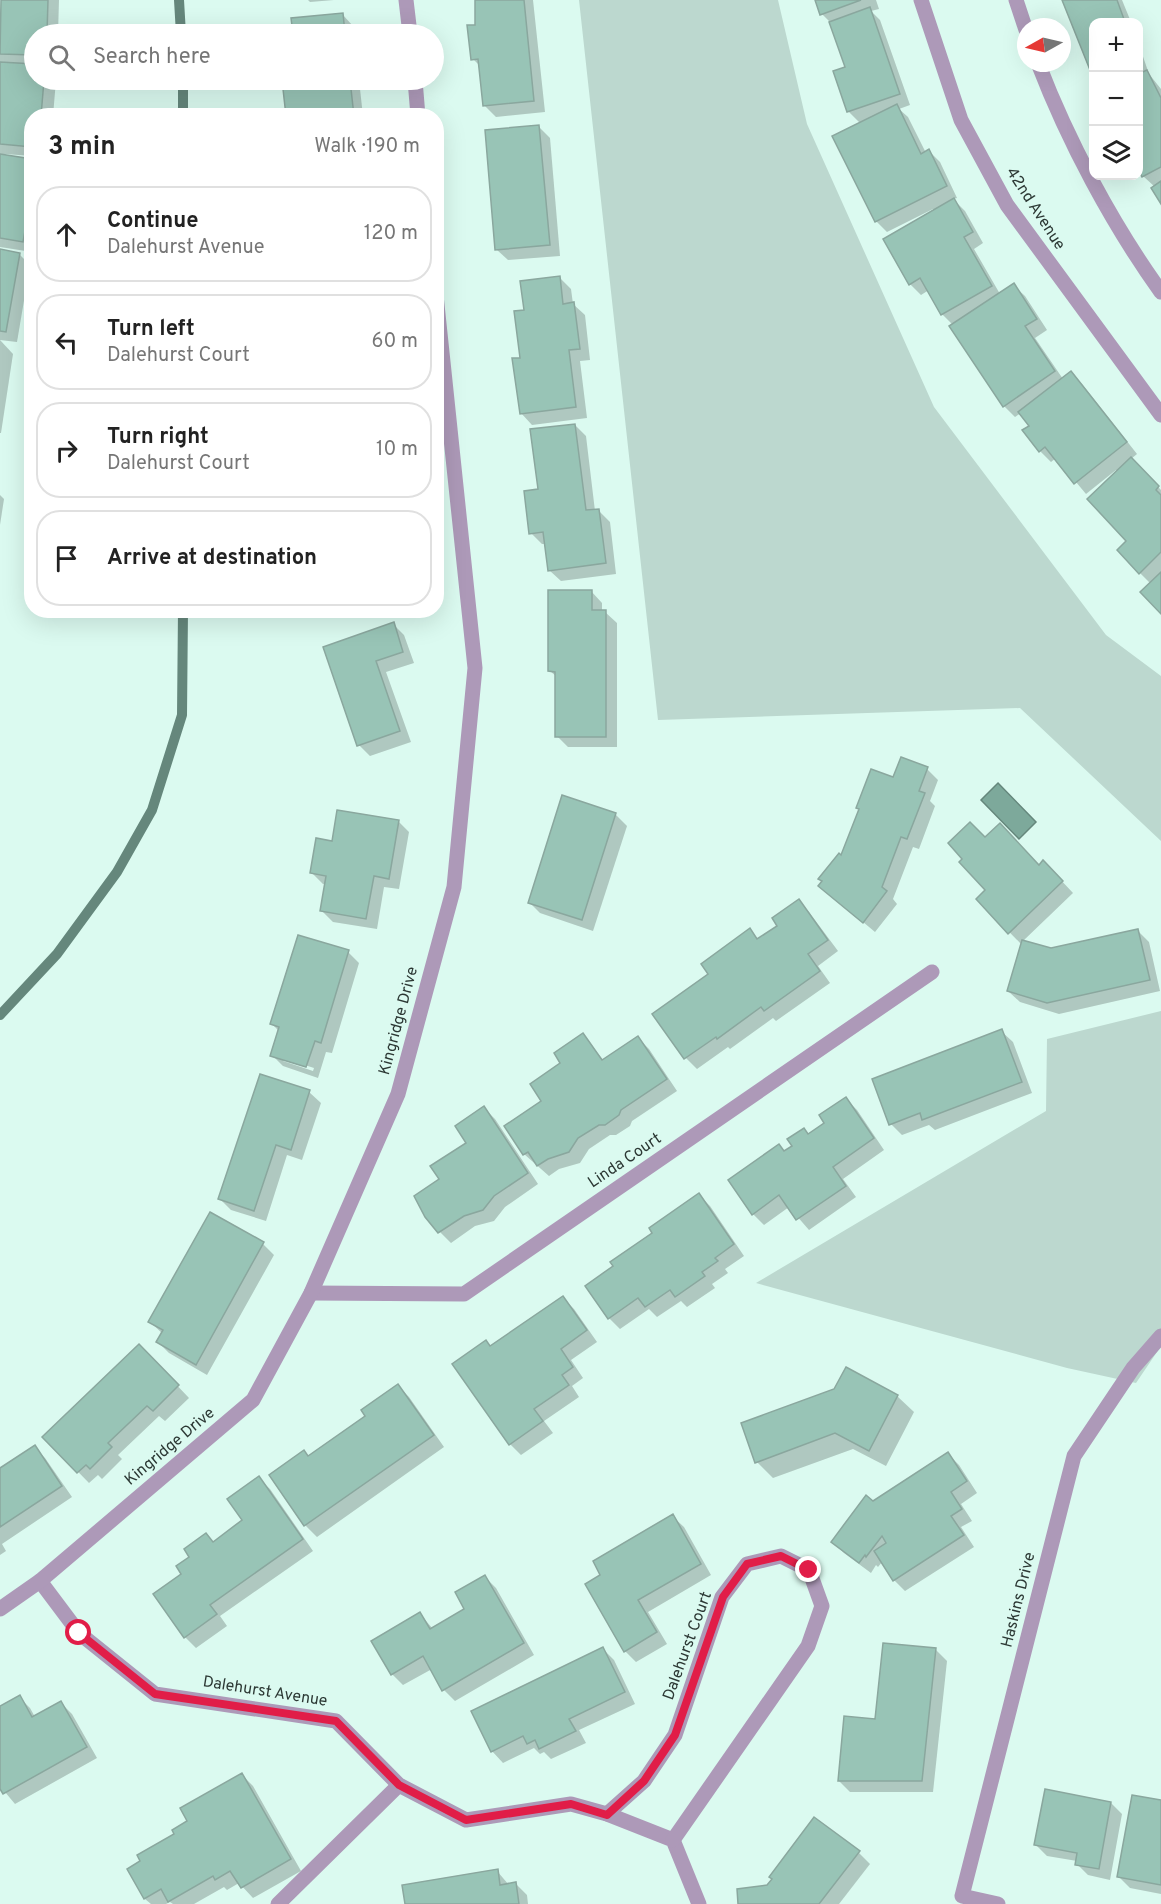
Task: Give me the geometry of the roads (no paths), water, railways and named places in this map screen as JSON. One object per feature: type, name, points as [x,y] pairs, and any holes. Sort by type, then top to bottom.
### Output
[{"type":"street","points":[[406,0],[409,24]]},
{"type":"street","name":"42nd Avenue","points":[[921,0],[961,120],[1007,205],[1161,415]]},
{"type":"street","points":[[1016,0],[1022,18]]},
{"type":"street","points":[[1042,72],[1054,104],[1097,189],[1161,291]]},
{"type":"street","points":[[416,90],[417,108]]},
{"type":"street","name":"Kingridge Drive","points":[[0,1609],[40,1581],[253,1400],[311,1293],[398,1094],[454,887],[475,668],[444,372]]},
{"type":"street","name":"Linda Court","points":[[311,1293],[464,1294],[932,972]]},
{"type":"street","name":"Haskins Drive","points":[[998,1904],[962,1896],[1074,1456],[1132,1368],[1161,1336]]},
{"type":"street","name":"Dalehurst Court","points":[[607,1815],[644,1781],[675,1735],[723,1597],[747,1564],[781,1556],[809,1570],[822,1606],[808,1646],[673,1840]]},
{"type":"street","name":"Dalehurst Avenue","points":[[40,1581],[79,1633],[155,1694],[336,1721],[399,1785],[466,1820],[571,1804],[673,1840]]},
{"type":"street","points":[[278,1904],[399,1785]]},
{"type":"street","points":[[673,1840],[699,1904]]},
{"type":"waterway","points":[[179,0],[180,24]]},
{"type":"waterway","points":[[183,90],[183,108]]},
{"type":"waterway","points":[[0,1015],[57,954],[117,872],[152,810],[182,715],[183,618]]}]
